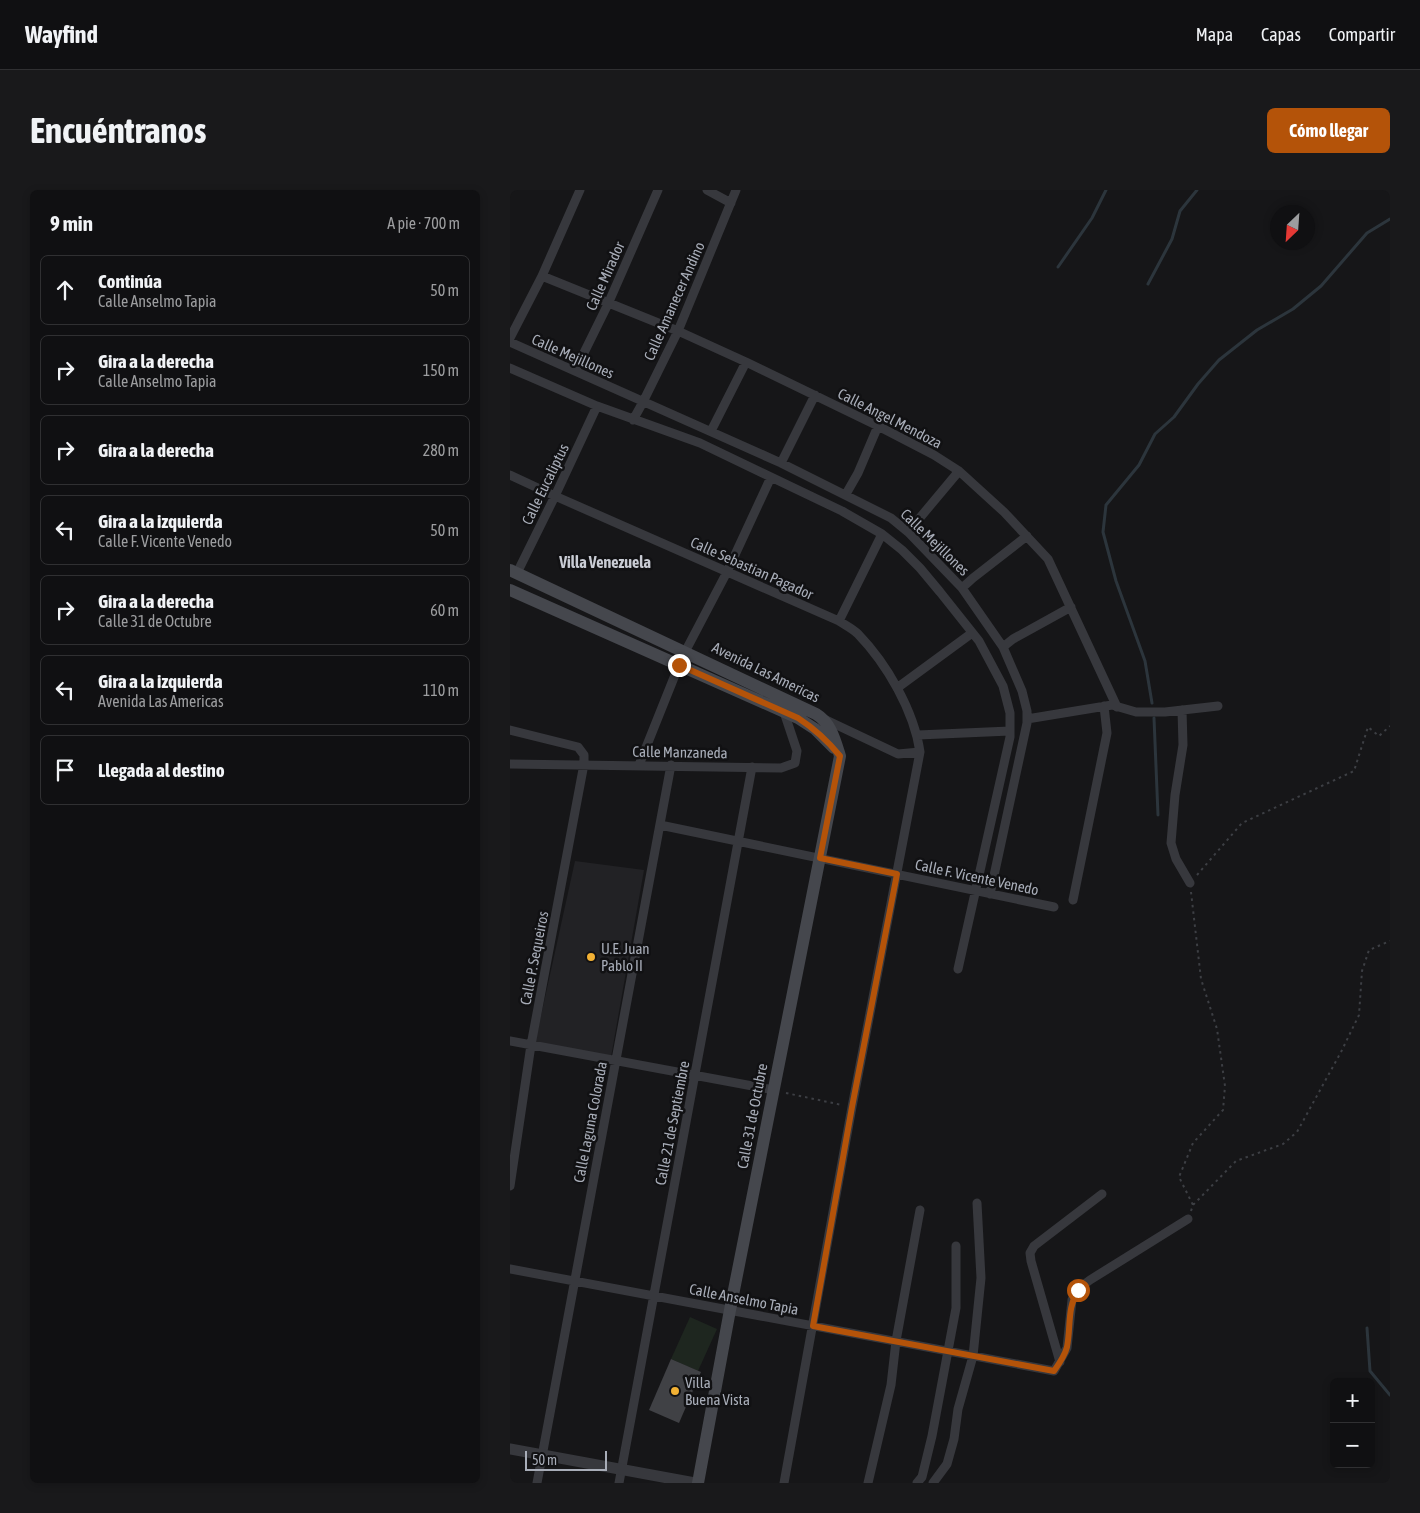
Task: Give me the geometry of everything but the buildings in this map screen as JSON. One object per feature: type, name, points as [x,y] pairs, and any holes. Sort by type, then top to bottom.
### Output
[{"type":"main road","name":"Avenida Las Americas","points":[[513,572],[824,719],[833,735],[840,756]]},
{"type":"main road","name":"Avenida Las Americas","points":[[511,592],[798,718],[815,729],[840,756]]},
{"type":"main road","name":"Calle 31 de Octubre","points":[[696,1483],[840,756]]},
{"type":"street","points":[[510,338],[542,276],[580,190]]},
{"type":"street","name":"Calle Mirador","points":[[574,371],[608,304],[658,190]]},
{"type":"street","points":[[707,190],[732,202]]},
{"type":"street","name":"Calle Amanecer Andino","points":[[633,420],[644,402],[678,331],[736,190]]},
{"type":"street","name":"Calle Angel Mendoza","points":[[542,276],[678,331],[746,362],[878,426],[934,455],[959,471],[1004,512],[1048,559],[1117,707]]},
{"type":"street","name":"Calle Mejillones","points":[[510,342],[711,431],[846,494],[891,518],[908,532],[962,588],[1003,647],[1022,691],[1027,711],[1027,719],[990,894]]},
{"type":"street","points":[[711,431],[746,362]]},
{"type":"street","name":"Calle Mejillones","points":[[510,368],[597,406],[700,443],[842,511],[882,534],[902,550],[920,568],[972,633],[983,649],[1002,686],[1010,713],[1010,731],[977,891],[958,969]]},
{"type":"street","points":[[780,463],[815,395]]},
{"type":"street","name":"Calle Eucaliptus","points":[[513,572],[555,496],[597,406]]},
{"type":"street","points":[[846,494],[858,473],[878,426]]},
{"type":"street","points":[[908,532],[959,471]]},
{"type":"street","name":"Calle Sebastian Pagador","points":[[510,475],[839,621],[857,633],[872,651],[902,696],[918,735],[920,752],[852,1107],[784,1483]]},
{"type":"street","points":[[685,652],[727,572],[771,477]]},
{"type":"street","points":[[839,621],[882,534]]},
{"type":"street","points":[[962,588],[1027,536]]},
{"type":"street","points":[[1003,647],[1013,639],[1071,607]]},
{"type":"street","points":[[897,688],[972,633]]},
{"type":"street","points":[[639,765],[679,665]]},
{"type":"street","points":[[1074,900],[1107,733],[1104,706]]},
{"type":"street","points":[[1027,719],[1104,706],[1136,712],[1218,706]]},
{"type":"street","points":[[1182,710],[1183,745],[1175,795],[1172,843],[1176,859],[1190,883]]},
{"type":"street","name":"Calle Manzaneda","points":[[510,764],[781,768],[795,763],[798,751],[784,712]]},
{"type":"street","points":[[824,719],[898,754],[920,752]]},
{"type":"street","points":[[510,730],[578,747],[584,755],[584,764]]},
{"type":"street","points":[[918,735],[1010,731]]},
{"type":"street","name":"Calle P. Sequeiros","points":[[510,1186],[531,1045],[584,764]]},
{"type":"street","name":"Calle Laguna Colorada","points":[[537,1483],[671,765]]},
{"type":"street","name":"Calle 21 de Septiembre","points":[[619,1483],[752,767]]},
{"type":"street","name":"Calle F. Vicente Venedo","points":[[660,825],[1054,907]]},
{"type":"street","points":[[510,1041],[774,1090]]},
{"type":"street","points":[[1060,1362],[1030,1253],[1034,1246],[1102,1194]]},
{"type":"street","points":[[933,1483],[947,1464],[954,1439],[958,1409],[973,1356],[981,1278],[978,1203]]},
{"type":"street","points":[[868,1483],[891,1385],[896,1341],[920,1210]]},
{"type":"street","points":[[1060,1362],[1066,1348],[1072,1300],[1078,1290],[1090,1280],[1188,1219]]},
{"type":"street","points":[[917,1483],[922,1477],[949,1351],[956,1308],[956,1246]]},
{"type":"street","name":"Calle Anselmo Tapia","points":[[510,1270],[1054,1371],[1060,1362]]},
{"type":"street","points":[[510,1449],[696,1483]]},
{"type":"path","points":[[1193,1205],[1179,1177],[1193,1143],[1223,1110],[1225,1086],[1217,1029],[1200,979],[1190,883],[1242,823],[1354,771],[1368,727],[1379,736],[1390,726]]},
{"type":"path","points":[[1188,1219],[1193,1205],[1236,1161],[1283,1144],[1297,1132],[1341,1052],[1358,1015],[1362,971],[1369,950],[1390,941]]},
{"type":"path","points":[[774,1090],[852,1107]]},
{"type":"shaded area","name":"U.E. Juan Pablo II","points":[[575,861],[644,870],[611,1057],[535,1043]]},
{"type":"shaded area","name":"Villa Buena Vista","points":[[690,1317],[717,1329],[698,1371],[671,1359]]},
{"type":"waterway","points":[[1058,267],[1092,218],[1106,190]]},
{"type":"waterway","points":[[1148,284],[1172,239],[1180,211],[1197,190]]},
{"type":"waterway","points":[[1152,703],[1145,661],[1116,581],[1103,532],[1106,505],[1139,465],[1155,434],[1174,417],[1198,384],[1219,360],[1257,330],[1293,309],[1321,286],[1367,233],[1390,219]]},
{"type":"waterway","points":[[1154,718],[1158,815]]},
{"type":"waterway","points":[[1367,1328],[1370,1371],[1390,1395]]},
{"type":"place","name":"U.E. Juan Pablo II","points":[[591,957]]},
{"type":"place","name":"Villa Buena Vista","points":[[675,1391]]},
{"type":"district","name":"Villa Venezuela","points":[[605,562]]},
{"type":"route","points":[[679,665],[798,718],[826,739],[840,756],[820,858],[897,874],[852,1107],[813,1326],[1054,1371],[1066,1348],[1072,1300],[1078,1290]]}]
